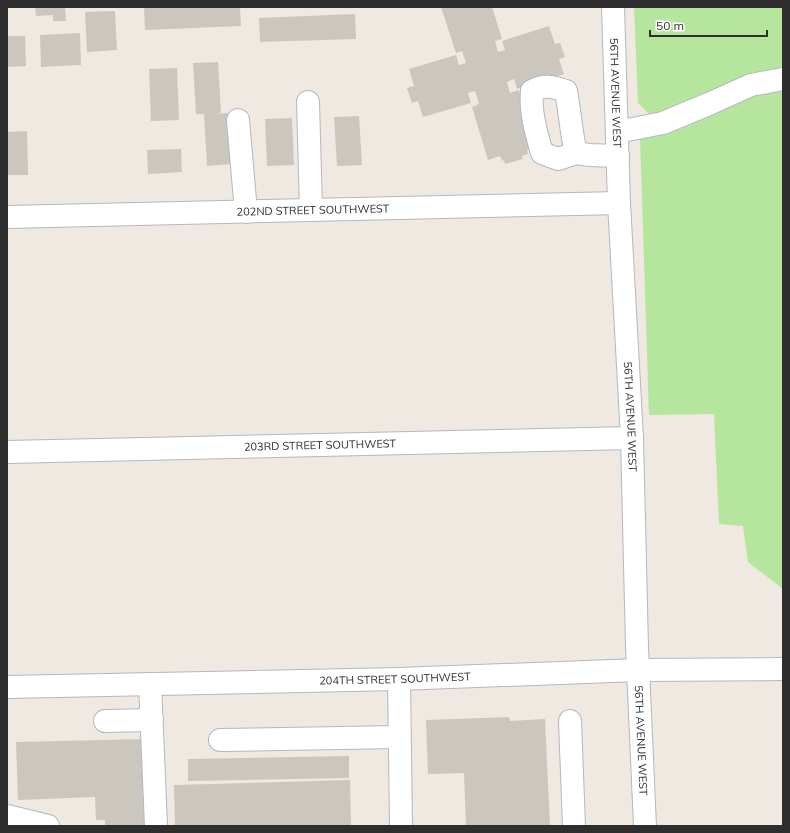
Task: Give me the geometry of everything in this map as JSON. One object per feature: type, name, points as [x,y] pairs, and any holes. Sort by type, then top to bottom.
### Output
[{"type":"street","name":"56TH AVENUE WEST","points":[[613,7],[619,203],[632,438],[638,670],[645,826]]},
{"type":"street","points":[[617,132],[663,122],[751,85],[783,79]]},
{"type":"street","points":[[308,102],[311,210]]},
{"type":"street","points":[[238,120],[246,212]]},
{"type":"street","points":[[576,153],[618,156]]},
{"type":"street","name":"202ND STREET SOUTHWEST","points":[[7,217],[619,203]]},
{"type":"street","name":"203RD STREET SOUTHWEST","points":[[7,452],[632,438]]},
{"type":"street","name":"204TH STREET SOUTHWEST","points":[[7,687],[399,679],[638,670],[783,670]]},
{"type":"street","points":[[399,679],[401,826]]},
{"type":"street","points":[[150,684],[156,826]]},
{"type":"street","points":[[105,721],[152,720]]},
{"type":"street","points":[[570,721],[574,826]]},
{"type":"street","points":[[220,740],[399,737]]},
{"type":"street","points":[[7,816],[48,826]]},
{"type":"green space","points":[[634,7],[783,7],[783,589],[748,562],[743,526],[719,524],[714,414],[649,415],[640,136],[655,120],[638,103]]},
{"type":"building","points":[[35,7],[65,7],[66,21],[53,21],[53,15],[36,16]]},
{"type":"building","points":[[144,7],[240,7],[241,26],[145,30]]},
{"type":"building","points":[[441,7],[492,7],[502,39],[495,41],[498,52],[505,50],[502,41],[549,26],[555,44],[560,43],[565,57],[559,59],[564,74],[517,89],[514,79],[507,82],[510,93],[519,90],[536,147],[527,150],[528,154],[522,156],[523,159],[505,164],[504,160],[502,161],[500,156],[488,160],[472,107],[479,104],[475,91],[468,93],[471,103],[423,117],[418,101],[412,103],[407,88],[414,86],[409,69],[456,55],[459,65],[466,63],[462,51],[456,53]]},
{"type":"building","points":[[115,11],[117,50],[87,52],[85,12]]},
{"type":"building","points":[[355,14],[356,39],[260,42],[259,18]]},
{"type":"building","points":[[80,33],[81,65],[41,67],[40,35]]},
{"type":"building","points":[[7,36],[25,36],[26,66],[7,67]]},
{"type":"building","points":[[218,62],[221,113],[215,114],[231,113],[233,164],[207,166],[204,114],[196,114],[193,63]]},
{"type":"building","points":[[177,68],[179,120],[151,121],[149,69]]},
{"type":"building","points":[[359,116],[362,165],[337,166],[334,117]]},
{"type":"building","points":[[292,118],[294,165],[267,166],[265,119]]},
{"type":"building","points":[[27,131],[28,175],[7,175],[7,132]]},
{"type":"building","points":[[181,149],[182,172],[148,174],[147,150]]},
{"type":"building","points":[[509,717],[510,721],[545,719],[550,826],[466,826],[464,773],[428,774],[426,720]]},
{"type":"building","points":[[147,739],[149,826],[105,826],[105,820],[96,820],[95,797],[18,800],[16,742]]},
{"type":"building","points":[[349,756],[349,778],[188,781],[188,759]]},
{"type":"building","points":[[350,780],[351,826],[175,826],[174,785]]}]
